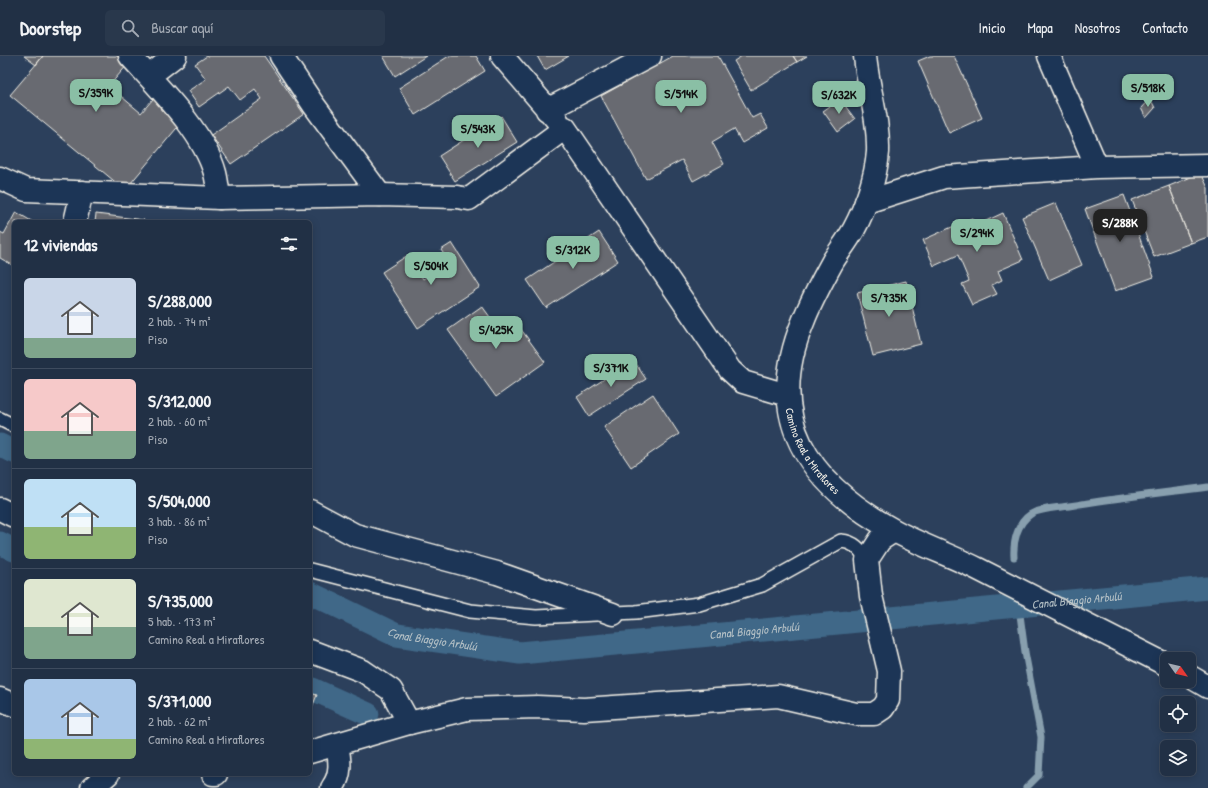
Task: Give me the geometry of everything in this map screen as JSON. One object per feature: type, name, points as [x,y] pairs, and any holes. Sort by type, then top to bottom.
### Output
[{"type":"street","points":[[130,56],[177,109],[202,144],[215,173],[219,198]]},
{"type":"street","points":[[149,76],[175,56]]},
{"type":"street","points":[[281,56],[313,104],[380,195]]},
{"type":"street","points":[[502,56],[547,110],[565,128],[730,370],[742,382],[787,396]]},
{"type":"street","points":[[547,110],[650,56]]},
{"type":"street","name":"Camino Real a Miraflores","points":[[865,56],[877,118],[878,154],[874,176],[866,202],[855,229],[834,259],[806,314],[792,356],[787,396],[791,419],[798,442],[814,467],[831,486],[860,510],[894,531],[974,567],[1160,661]]},
{"type":"street","points":[[1049,56],[1097,167]]},
{"type":"street","points":[[0,178],[26,190],[219,198],[380,195],[457,197],[468,199],[565,128]]},
{"type":"street","points":[[866,202],[944,177],[1097,167],[1208,165]]},
{"type":"street","points":[[75,220],[82,192]]},
{"type":"street","points":[[0,509],[12,515]]},
{"type":"street","points":[[312,513],[355,535],[497,573],[613,614]]},
{"type":"street","points":[[322,749],[409,723],[467,709],[537,707],[584,709],[778,696],[856,714],[874,714],[883,708],[888,700],[889,671],[871,596],[867,560],[880,540],[894,531]]},
{"type":"street","points":[[312,652],[363,671],[391,690],[409,723]]},
{"type":"street","points":[[1196,680],[1208,687]]},
{"type":"street","points":[[0,699],[12,704]]},
{"type":"street","points":[[322,749],[341,763],[336,783],[332,788]]},
{"type":"street","points":[[92,788],[106,776]]},
{"type":"lane","points":[[0,419],[12,425]]},
{"type":"lane","points":[[312,571],[470,611],[536,617],[613,614],[699,604],[755,587],[841,542],[849,542],[856,546],[867,560]]},
{"type":"building","points":[[24,56],[43,56],[36,65]]},
{"type":"building","points":[[43,56],[118,56],[128,64],[109,86],[141,113],[153,99],[181,123],[125,190],[10,95]]},
{"type":"building","points":[[207,56],[264,56],[304,114],[231,164],[211,135],[262,99],[255,89],[240,100],[229,86],[199,107],[188,91],[206,79],[195,64]]},
{"type":"building","points":[[383,56],[426,56],[395,76]]},
{"type":"building","points":[[449,56],[476,56],[485,71],[415,115],[399,88]]},
{"type":"building","points":[[537,56],[569,56],[545,70]]},
{"type":"building","points":[[673,56],[718,56],[752,118],[760,114],[768,128],[742,143],[734,129],[712,142],[724,164],[693,181],[682,160],[646,179],[601,96]]},
{"type":"building","points":[[742,56],[793,56],[797,62],[751,90],[734,61]]},
{"type":"building","points":[[793,56],[807,56],[797,62]]},
{"type":"building","points":[[930,56],[954,56],[982,118],[949,133],[918,61]]},
{"type":"building","points":[[1150,98],[1155,108],[1146,118],[1141,108]]},
{"type":"building","points":[[840,99],[855,119],[838,132],[823,111]]},
{"type":"building","points":[[501,116],[517,142],[455,181],[439,156]]},
{"type":"building","points":[[1201,173],[1208,188],[1208,237],[1191,243],[1169,186]]},
{"type":"building","points":[[1169,186],[1191,243],[1154,257],[1132,200]]},
{"type":"building","points":[[1124,195],[1154,277],[1115,291],[1085,209]]},
{"type":"building","points":[[1056,203],[1082,265],[1049,280],[1022,217]]},
{"type":"building","points":[[16,212],[30,220],[12,220],[12,265],[0,258],[0,232],[4,234]]},
{"type":"building","points":[[1003,213],[1023,260],[998,271],[1002,280],[992,285],[997,294],[972,305],[962,284],[969,281],[958,255],[934,266],[923,240],[972,218],[975,226]]},
{"type":"building","points":[[96,214],[144,220],[95,220]]},
{"type":"building","points":[[599,232],[618,261],[546,308],[527,280]]},
{"type":"building","points":[[452,243],[480,287],[418,328],[382,272],[408,255],[423,279],[449,262],[441,250]]},
{"type":"building","points":[[906,281],[921,344],[873,356],[857,293]]},
{"type":"building","points":[[482,306],[498,328],[512,317],[545,362],[496,397],[448,330]]},
{"type":"building","points":[[633,360],[646,379],[589,416],[577,397]]},
{"type":"building","points":[[653,394],[679,434],[631,467],[604,427]]},
{"type":"building","points":[[312,694],[317,695],[312,707]]},
{"type":"waterway","name":"Canal Biaggio Arbulú","points":[[0,445],[12,451]]},
{"type":"waterway","points":[[1014,557],[1015,539],[1022,522],[1031,514],[1040,510],[1104,500],[1208,487]]},
{"type":"waterway","points":[[0,543],[12,549]]},
{"type":"waterway","name":"Canal Biaggio Arbulú","points":[[312,594],[397,635],[520,653],[1208,588]]},
{"type":"waterway","points":[[1018,600],[1025,652],[1041,737],[1039,775],[1026,788]]},
{"type":"waterway","points":[[312,689],[368,714]]}]
